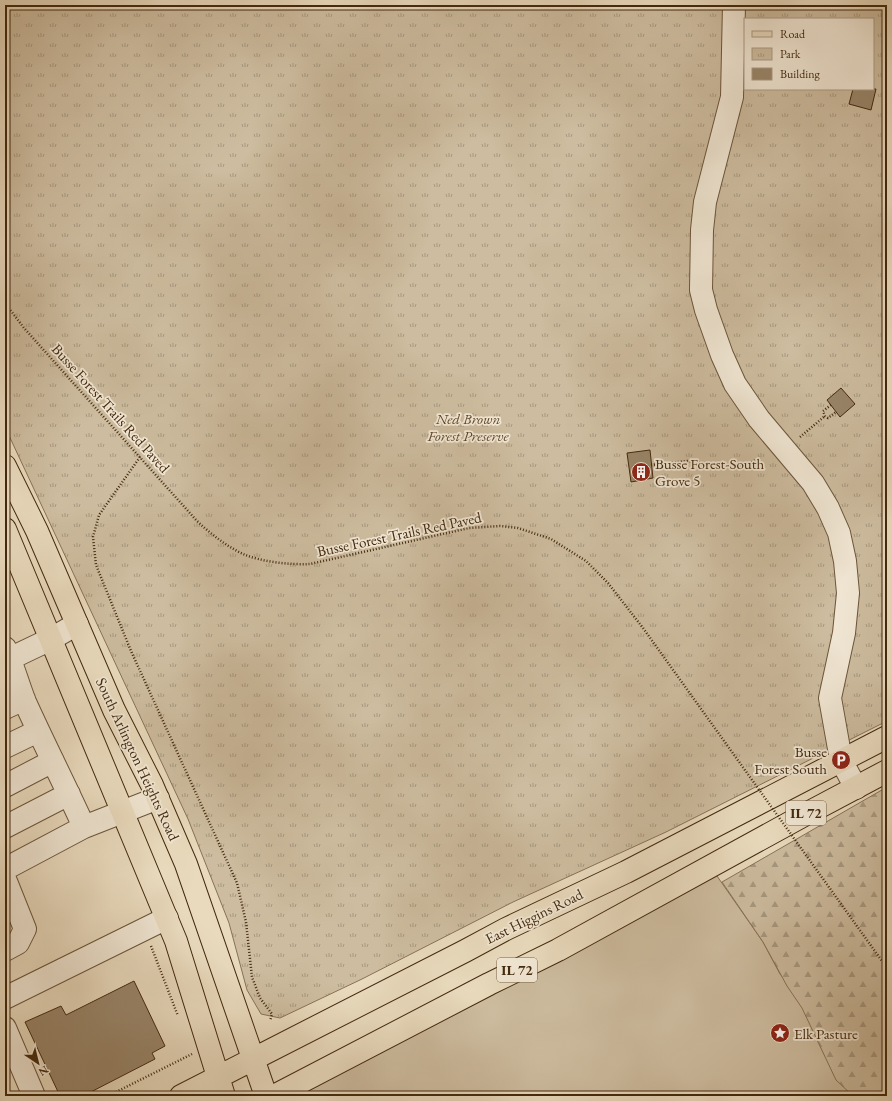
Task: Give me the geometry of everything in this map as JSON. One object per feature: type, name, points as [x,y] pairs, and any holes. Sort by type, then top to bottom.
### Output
[{"type":"main road","name":"South Arlington Heights Road","points":[[5,466],[37,531],[114,710],[158,798],[186,864],[266,1096]]},
{"type":"main road","name":"South Arlington Heights Road","points":[[5,530],[176,941],[221,1086]]},
{"type":"main road","name":"East Higgins Road","points":[[181,1096],[221,1086],[254,1059],[506,929],[626,872],[887,737]]},
{"type":"main road","name":"IL 72","points":[[274,1096],[489,984],[558,950],[887,771]]},
{"type":"lane","points":[[734,5],[732,97],[705,202],[701,244],[701,290],[706,310],[722,355],[735,384],[759,419],[813,483],[828,508],[839,533],[845,561],[848,593],[844,633],[830,698],[841,760],[856,788]]},
{"type":"lane","points":[[77,624],[51,639],[7,656],[14,703],[38,731],[84,827]]},
{"type":"lane","points":[[5,747],[38,731]]},
{"type":"lane","points":[[5,786],[53,761]]},
{"type":"lane","points":[[5,827],[69,794]]},
{"type":"lane","points":[[5,869],[84,827],[158,798]]},
{"type":"lane","points":[[5,878],[10,907],[25,929],[12,947]]},
{"type":"lane","points":[[5,998],[167,918]]},
{"type":"lane","points":[[5,1028],[11,1058],[34,1096]]},
{"type":"path","name":"Busse Forest Trails Red Paved","points":[[5,303],[24,328],[197,522],[215,538],[242,554],[256,558],[295,564],[310,564],[469,528],[500,526],[518,528],[551,539],[586,562],[608,583],[643,628],[887,968]]},
{"type":"path","points":[[825,416],[823,411],[830,405]]},
{"type":"path","points":[[800,437],[825,416],[828,418],[836,412]]},
{"type":"path","points":[[140,457],[99,515],[93,537],[96,565],[131,651],[237,883],[246,922],[252,977],[260,998],[272,1014],[270,1021]]},
{"type":"path","points":[[651,465],[687,461],[733,467],[744,466],[762,457]]},
{"type":"path","points":[[145,929],[179,1017]]},
{"type":"path","points":[[108,1096],[193,1053]]},
{"type":"green space","name":"Ned Brown Forest Preserve","points":[[5,5],[887,5],[887,721],[666,832],[513,902],[362,979],[280,1018],[261,1014],[247,990],[229,923],[188,819],[5,427]]},
{"type":"green space","points":[[887,787],[887,1096],[853,1096],[836,1080],[802,1008],[787,986],[763,942],[722,882]]},
{"type":"green space","points":[[710,866],[763,942],[780,974],[887,1096],[274,1096]]},
{"type":"building","points":[[876,89],[871,110],[849,104],[853,90]]},
{"type":"building","points":[[841,388],[855,404],[840,417],[827,400]]},
{"type":"building","name":"Busse Forest-South Grove 5","points":[[650,450],[653,478],[631,482],[627,453]]},
{"type":"building","points":[[134,981],[165,1046],[152,1053],[155,1059],[83,1096],[60,1096],[25,1022],[61,1006],[66,1015]]},
{"type":"place","name":"Busse Forest-South Grove 5","points":[[641,472]]},
{"type":"place","name":"Busse Forest South","points":[[841,760]]},
{"type":"place","name":"Elk Pasture","points":[[780,1033]]}]
